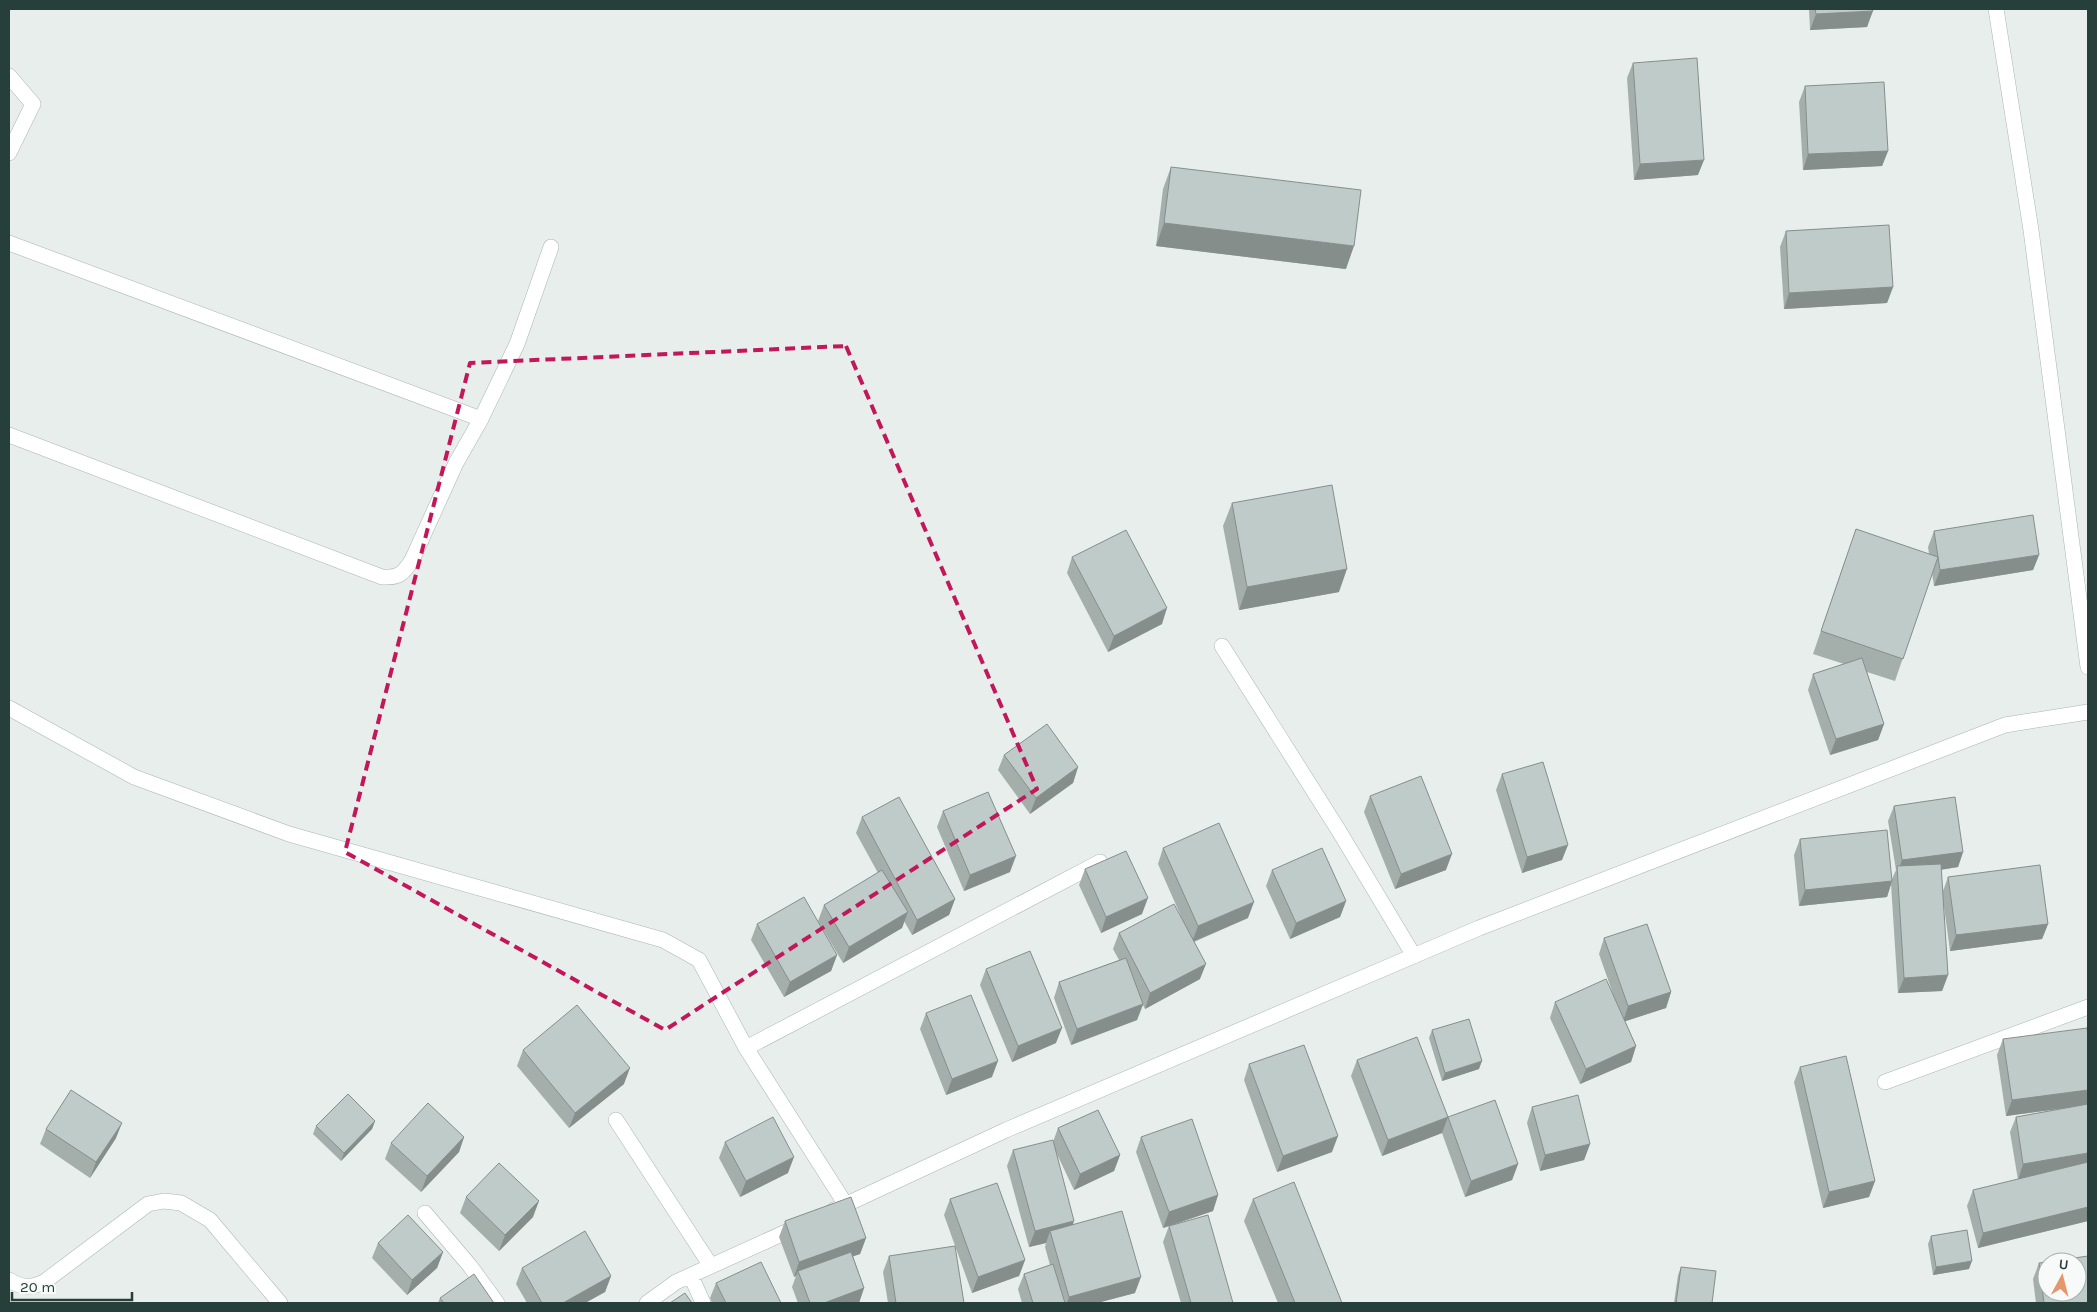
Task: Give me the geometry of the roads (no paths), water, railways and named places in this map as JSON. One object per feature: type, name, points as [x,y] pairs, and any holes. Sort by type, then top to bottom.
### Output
[{"type":"street","points":[[1996,9],[2032,239],[2088,667]]},
{"type":"street","points":[[9,76],[33,104],[9,153]]},
{"type":"street","points":[[9,243],[480,419]]},
{"type":"street","points":[[9,435],[382,577],[394,578],[405,570],[412,560],[456,463],[517,344],[551,247]]},
{"type":"street","points":[[1222,646],[1339,831],[1414,956]]},
{"type":"street","points":[[9,708],[134,778],[290,834],[663,940],[699,960],[746,1048],[846,1205]]},
{"type":"street","points":[[647,1303],[676,1282],[1006,1130],[1479,928],[2005,725],[2088,712]]},
{"type":"street","points":[[746,1048],[1100,862]]},
{"type":"street","points":[[1885,1082],[2088,1007]]},
{"type":"street","points":[[616,1120],[712,1266]]},
{"type":"street","points":[[9,1280],[18,1286],[31,1288],[44,1282],[148,1204],[164,1201],[181,1203],[210,1220],[280,1303]]},
{"type":"street","points":[[426,1213],[470,1266],[497,1303]]},
{"type":"street","points":[[691,1276],[702,1303]]}]
